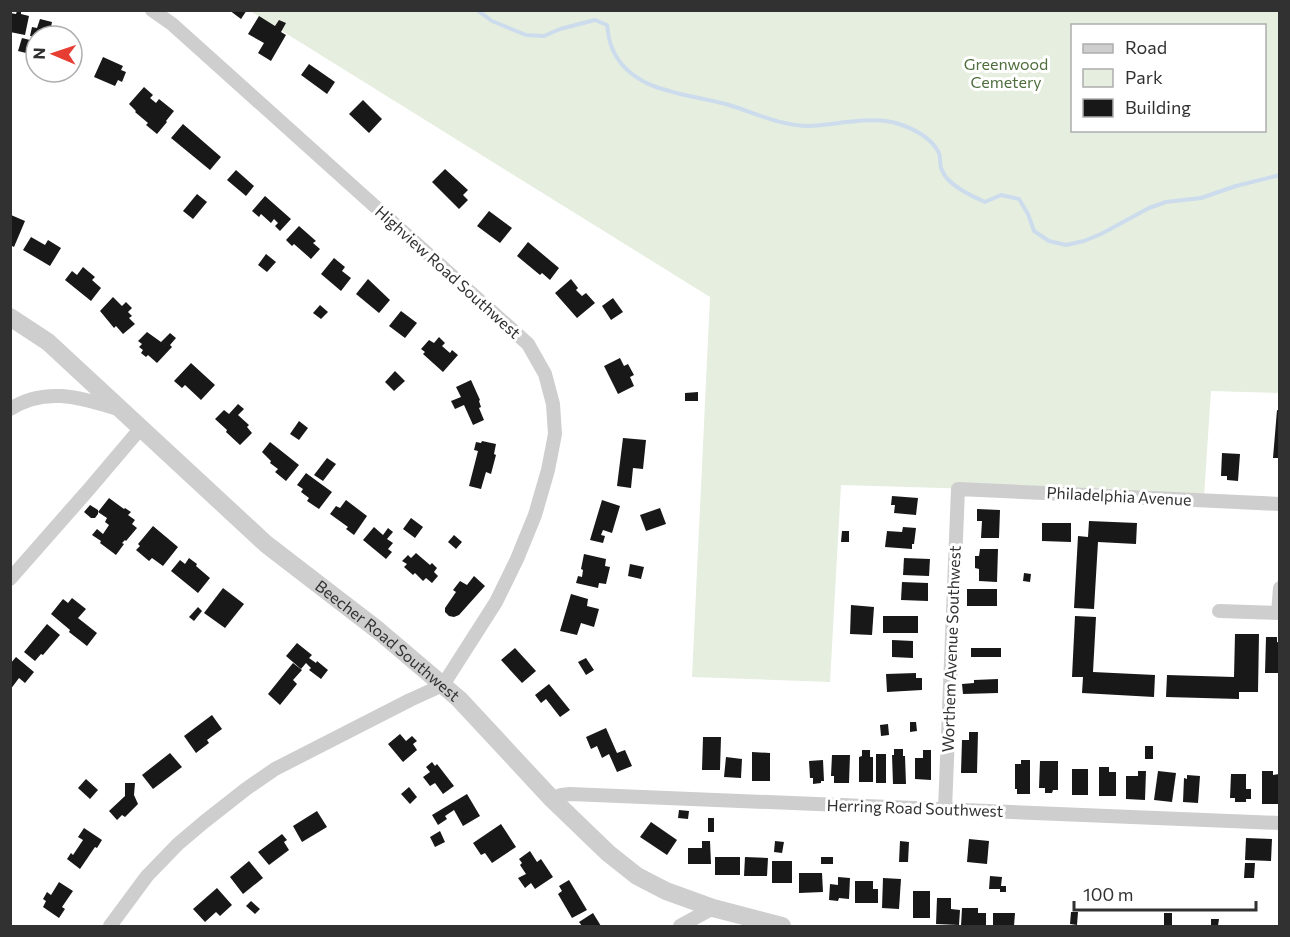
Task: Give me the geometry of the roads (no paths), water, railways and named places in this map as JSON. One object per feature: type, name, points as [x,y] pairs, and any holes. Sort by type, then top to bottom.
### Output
[{"type":"street","name":"Highview Road Southwest","points":[[152,10],[172,24],[528,344],[545,374],[553,404],[555,434],[548,470],[535,515],[496,602],[443,685]]},
{"type":"street","name":"Beecher Road Southwest","points":[[10,317],[48,342],[266,544],[379,631],[459,699],[552,799],[637,876],[666,891],[713,908],[782,927]]},
{"type":"street","points":[[10,409],[40,397],[61,395],[120,410]]},
{"type":"street","points":[[10,579],[140,429]]},
{"type":"street","name":"Philadelphia Avenue","points":[[958,489],[1280,504]]},
{"type":"street","name":"Worthem Avenue Southwest","points":[[945,809],[958,489]]},
{"type":"street","points":[[1219,611],[1279,613],[1280,588]]},
{"type":"street","points":[[110,927],[147,876],[178,844],[246,789],[275,769],[443,685]]},
{"type":"street","name":"Herring Road Southwest","points":[[552,799],[570,794],[1280,824]]},
{"type":"street","points":[[680,927],[713,908]]},
{"type":"waterway","points":[[477,10],[492,21],[526,35],[544,36],[560,29],[595,20],[607,25],[611,45],[621,63],[633,75],[647,83],[778,121],[809,126],[878,120],[905,126],[922,134],[936,147],[945,175],[954,185],[985,202],[1001,195],[1019,199],[1034,231],[1049,241],[1066,245],[1101,234],[1149,208],[1166,202],[1201,198],[1280,175]]},
{"type":"park label","name":"Greenwood Cemetery","points":[[1006,73]]}]
